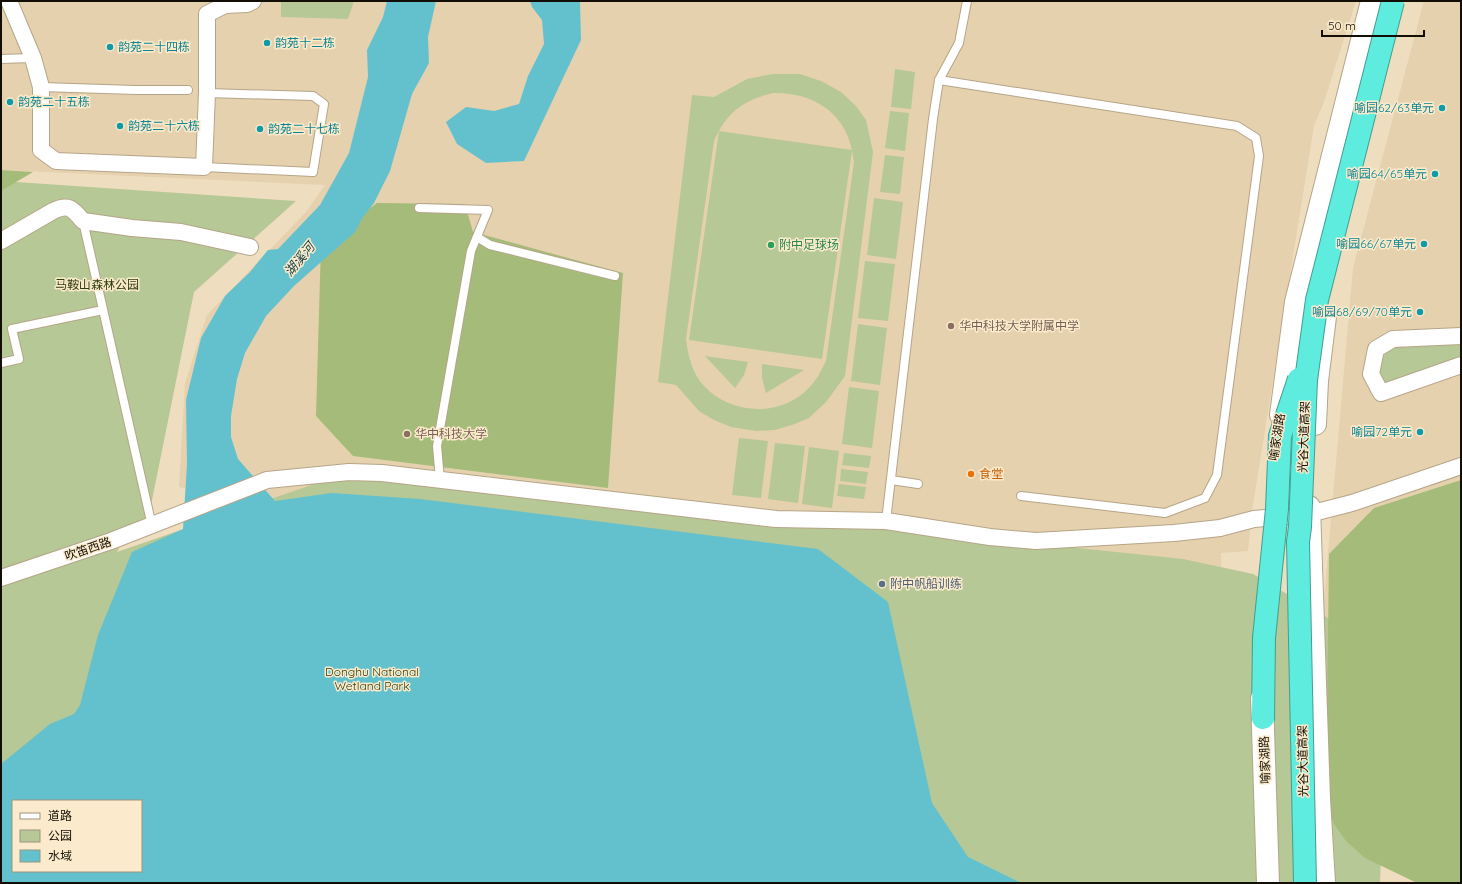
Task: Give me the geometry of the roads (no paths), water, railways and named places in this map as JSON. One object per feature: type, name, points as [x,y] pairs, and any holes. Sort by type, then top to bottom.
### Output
[{"type":"highway","name":"光谷大道高架","points":[[1291,883],[1290,542],[1293,519],[1299,379],[1309,298],[1385,1]]},
{"type":"highway","name":"光谷大道高架","points":[[1305,883],[1305,808],[1298,542],[1300,527],[1306,380],[1317,300],[1393,1]]},
{"type":"highway","points":[[1263,718],[1264,638],[1277,509],[1280,436],[1299,379]]},
{"type":"highway","points":[[1305,808],[1314,883]]},
{"type":"main road","name":"喻家湖路","points":[[1268,883],[1263,718],[1258,648],[1265,518],[1286,382],[1296,302],[1372,1]]},
{"type":"main road","points":[[1324,883],[1319,799],[1309,514],[1317,381],[1328,302],[1404,1]]},
{"type":"street","points":[[8,1],[32,58],[41,87],[41,150],[56,161],[204,167],[207,93],[207,14],[225,5],[247,4],[253,1]]},
{"type":"street","points":[[1,242],[60,207],[72,209],[83,222],[181,232],[250,247]]},
{"type":"street","points":[[1461,336],[1393,339],[1376,349],[1371,374],[1381,393],[1461,365]]},
{"type":"street","name":"吹笛西路","points":[[1,578],[152,526],[267,480],[349,472],[382,473],[776,519],[886,521],[990,537],[1036,541],[1174,533],[1220,528],[1254,519],[1309,514],[1352,503],[1461,466]]},
{"type":"lane","points":[[886,521],[933,119],[939,80],[959,43],[967,1]]},
{"type":"lane","points":[[1,59],[32,58]]},
{"type":"lane","points":[[939,80],[1237,126],[1256,138],[1259,156],[1217,475],[1205,498],[1165,513],[1021,496]]},
{"type":"lane","points":[[41,87],[188,90]]},
{"type":"lane","points":[[204,167],[313,172],[324,104],[313,96],[207,93]]},
{"type":"lane","points":[[419,208],[488,210],[471,252],[438,446],[440,480]]},
{"type":"lane","points":[[83,222],[152,526]]},
{"type":"lane","points":[[477,236],[490,245],[615,276]]},
{"type":"lane","points":[[1,363],[19,359],[12,329],[103,310]]},
{"type":"lane","points":[[891,480],[918,484]]},
{"type":"water","name":"Donghu National Wetland Park","points":[[387,1],[436,1],[428,37],[429,63],[412,94],[390,171],[374,203],[363,217],[355,232],[294,286],[266,316],[245,353],[237,379],[231,416],[231,437],[238,459],[275,501],[332,493],[420,499],[818,549],[888,602],[932,803],[968,857],[1021,883],[1,883],[1,764],[50,724],[74,714],[80,705],[98,635],[132,552],[183,529],[187,464],[186,400],[201,338],[225,296],[250,272],[268,250],[278,249],[320,205],[349,153],[368,77],[367,50],[383,17]]},
{"type":"water","points":[[530,1],[580,1],[581,40],[524,161],[486,163],[457,144],[446,122],[466,107],[494,111],[519,104],[528,76],[544,44],[542,20],[532,7]]},
{"type":"place","name":"韵苑十二栋","points":[[267,43]]},
{"type":"place","name":"韵苑二十四栋","points":[[110,47]]},
{"type":"place","name":"韵苑二十五栋","points":[[10,102]]},
{"type":"place","name":"喻园62/63单元","points":[[1442,108]]},
{"type":"place","name":"韵苑二十六栋","points":[[120,126]]},
{"type":"place","name":"韵苑二十七栋","points":[[260,129]]},
{"type":"place","name":"喻园64/65单元","points":[[1435,174]]},
{"type":"place","name":"喻园66/67单元","points":[[1424,244]]},
{"type":"place","name":"附中足球场","points":[[771,245]]},
{"type":"place","name":"喻园68/69/70单元","points":[[1420,312]]},
{"type":"place","name":"华中科技大学附属中学","points":[[951,326]]},
{"type":"place","name":"喻园72单元","points":[[1420,432]]},
{"type":"place","name":"华中科技大学","points":[[407,434]]},
{"type":"place","name":"食堂","points":[[971,474]]},
{"type":"place","name":"附中帆船训练","points":[[882,584]]},
{"type":"water label","name":"湖溪河","points":[[299,259]]},
{"type":"park label","name":"马鞍山森林公园","points":[[97,285]]}]
